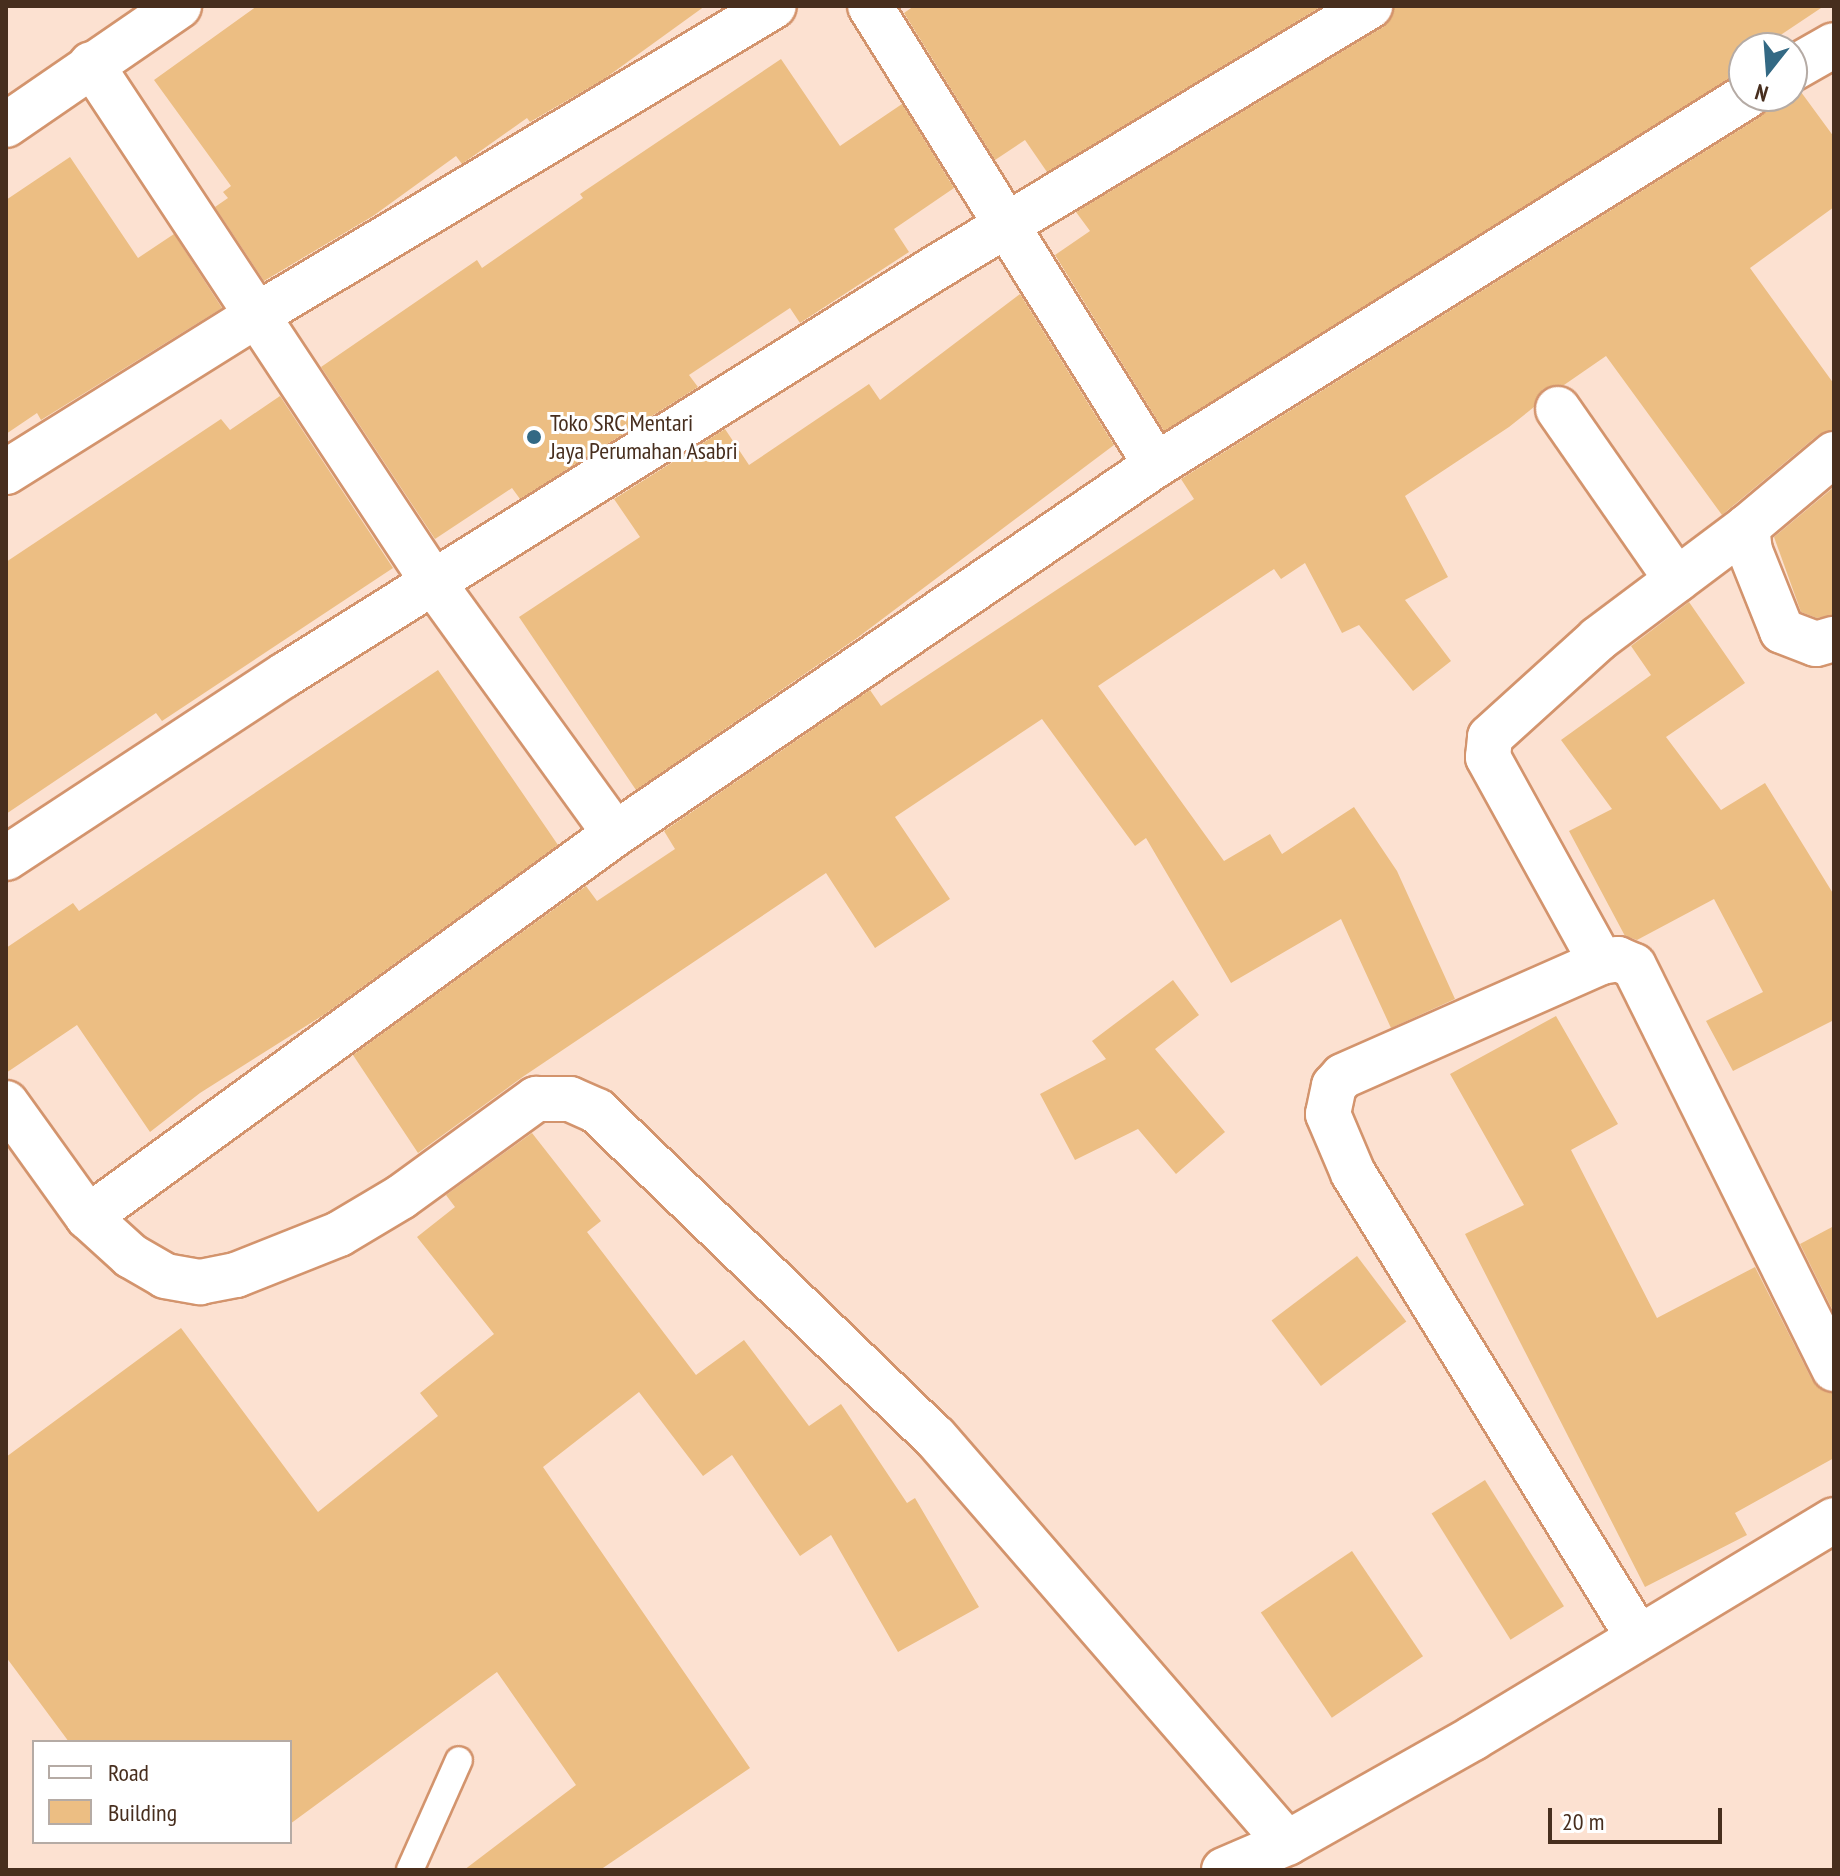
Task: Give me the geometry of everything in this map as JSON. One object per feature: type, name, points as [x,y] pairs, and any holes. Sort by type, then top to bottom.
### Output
[{"type":"street","points":[[6,125],[179,6]]},
{"type":"street","points":[[6,472],[257,315],[774,6]]},
{"type":"street","points":[[870,6],[1156,465]]},
{"type":"street","points":[[6,858],[285,675],[435,585],[1006,225],[1370,6]]},
{"type":"street","points":[[1808,60],[1834,45]]},
{"type":"street","points":[[91,64],[435,585],[615,834]]},
{"type":"street","points":[[88,1217],[615,834],[1156,465],[1728,108]]},
{"type":"street","points":[[1558,409],[1677,580]]},
{"type":"street","points":[[1601,962],[1488,757],[1490,737],[1598,639],[1747,527],[1834,454]]},
{"type":"street","points":[[1747,527],[1750,551],[1782,631],[1816,644],[1834,639]]},
{"type":"street","points":[[1638,1637],[1353,1173],[1328,1114],[1328,1097],[1343,1076],[1601,962],[1626,962],[1645,983],[1834,1369]]},
{"type":"street","points":[[6,1103],[88,1217],[131,1256],[165,1276],[200,1282],[236,1275],[339,1234],[401,1197],[536,1099],[570,1099],[597,1111],[935,1437],[1287,1843]]},
{"type":"street","points":[[1224,1870],[1287,1843],[1834,1520]]},
{"type":"lane","points":[[410,1870],[459,1760]]},
{"type":"building","points":[[257,6],[705,6],[604,79],[530,122],[527,118],[462,164],[456,156],[373,216],[264,281],[215,207],[228,198],[223,192],[231,186],[154,80]]},
{"type":"building","points":[[914,6],[1322,6],[1047,172],[1025,140],[995,160],[904,13]]},
{"type":"building","points":[[1395,6],[1824,6],[1785,32],[1728,32],[1728,82],[1164,431],[1055,255],[1090,231],[1076,212],[1383,27]]},
{"type":"building","points":[[781,59],[840,146],[902,104],[954,188],[894,229],[909,252],[800,323],[790,308],[689,375],[698,387],[520,499],[512,488],[435,539],[321,367],[477,260],[482,268],[583,198],[580,194]]},
{"type":"building","points":[[1808,102],[1834,137],[1834,207],[1750,268],[1834,384],[1834,430],[1818,435],[1722,515],[1606,356],[1564,385],[1543,389],[1534,407],[1509,427],[1405,496],[1448,577],[1405,600],[1451,661],[1413,691],[1359,625],[1342,633],[1305,563],[1281,579],[1274,569],[1098,686],[1224,861],[1270,834],[1282,854],[1354,807],[1397,871],[1455,999],[1391,1028],[1341,919],[1231,983],[1146,838],[1135,846],[1042,719],[895,817],[950,899],[875,948],[826,873],[524,1076],[418,1153],[353,1055],[586,886],[597,901],[675,849],[664,831],[870,690],[881,706],[1194,499],[1181,479],[1760,117],[1763,112],[1808,112]]},
{"type":"building","points":[[70,157],[138,258],[174,234],[222,308],[41,420],[37,413],[6,434],[6,200]]},
{"type":"building","points":[[1020,294],[1114,445],[857,638],[636,790],[519,617],[640,537],[614,499],[725,429],[749,465],[869,384],[880,400]]},
{"type":"building","points":[[280,396],[393,568],[162,721],[156,713],[6,814],[6,562],[221,419],[230,430]]},
{"type":"building","points":[[1834,487],[1834,615],[1817,618],[1801,612],[1774,537]]},
{"type":"building","points":[[1689,602],[1745,683],[1666,737],[1721,810],[1765,783],[1834,895],[1834,1020],[1733,1071],[1706,1021],[1763,992],[1714,899],[1637,940],[1625,936],[1569,831],[1612,809],[1561,740],[1651,675],[1631,646]]},
{"type":"building","points":[[438,670],[558,845],[325,1014],[200,1093],[150,1132],[77,1025],[6,1073],[6,948],[73,903],[79,911]]},
{"type":"building","points":[[1173,980],[1199,1015],[1155,1049],[1225,1132],[1176,1174],[1138,1129],[1075,1160],[1040,1094],[1106,1059],[1092,1041]]},
{"type":"building","points":[[1556,1016],[1618,1124],[1571,1150],[1657,1318],[1755,1267],[1812,1380],[1834,1394],[1834,1458],[1735,1513],[1747,1535],[1645,1587],[1465,1234],[1524,1205],[1450,1074]]},
{"type":"building","points":[[532,1133],[601,1221],[587,1232],[696,1375],[744,1340],[809,1426],[841,1404],[907,1503],[915,1498],[979,1607],[898,1652],[831,1535],[800,1556],[732,1455],[703,1476],[639,1392],[543,1467],[750,1768],[600,1870],[464,1870],[576,1785],[497,1672],[292,1823],[292,1740],[68,1740],[6,1657],[6,1457],[181,1328],[318,1512],[438,1416],[420,1393],[494,1334],[417,1237],[455,1207],[446,1195]]},
{"type":"building","points":[[1834,1226],[1834,1313],[1800,1244]]},
{"type":"building","points":[[1357,1256],[1406,1321],[1321,1386],[1272,1320]]},
{"type":"building","points":[[1485,1480],[1564,1606],[1511,1640],[1432,1513]]},
{"type":"building","points":[[1352,1551],[1423,1656],[1332,1718],[1261,1613]]},
{"type":"place","name":"Toko SRC Mentari Jaya Perumahan Asabri","points":[[534,437]]}]
